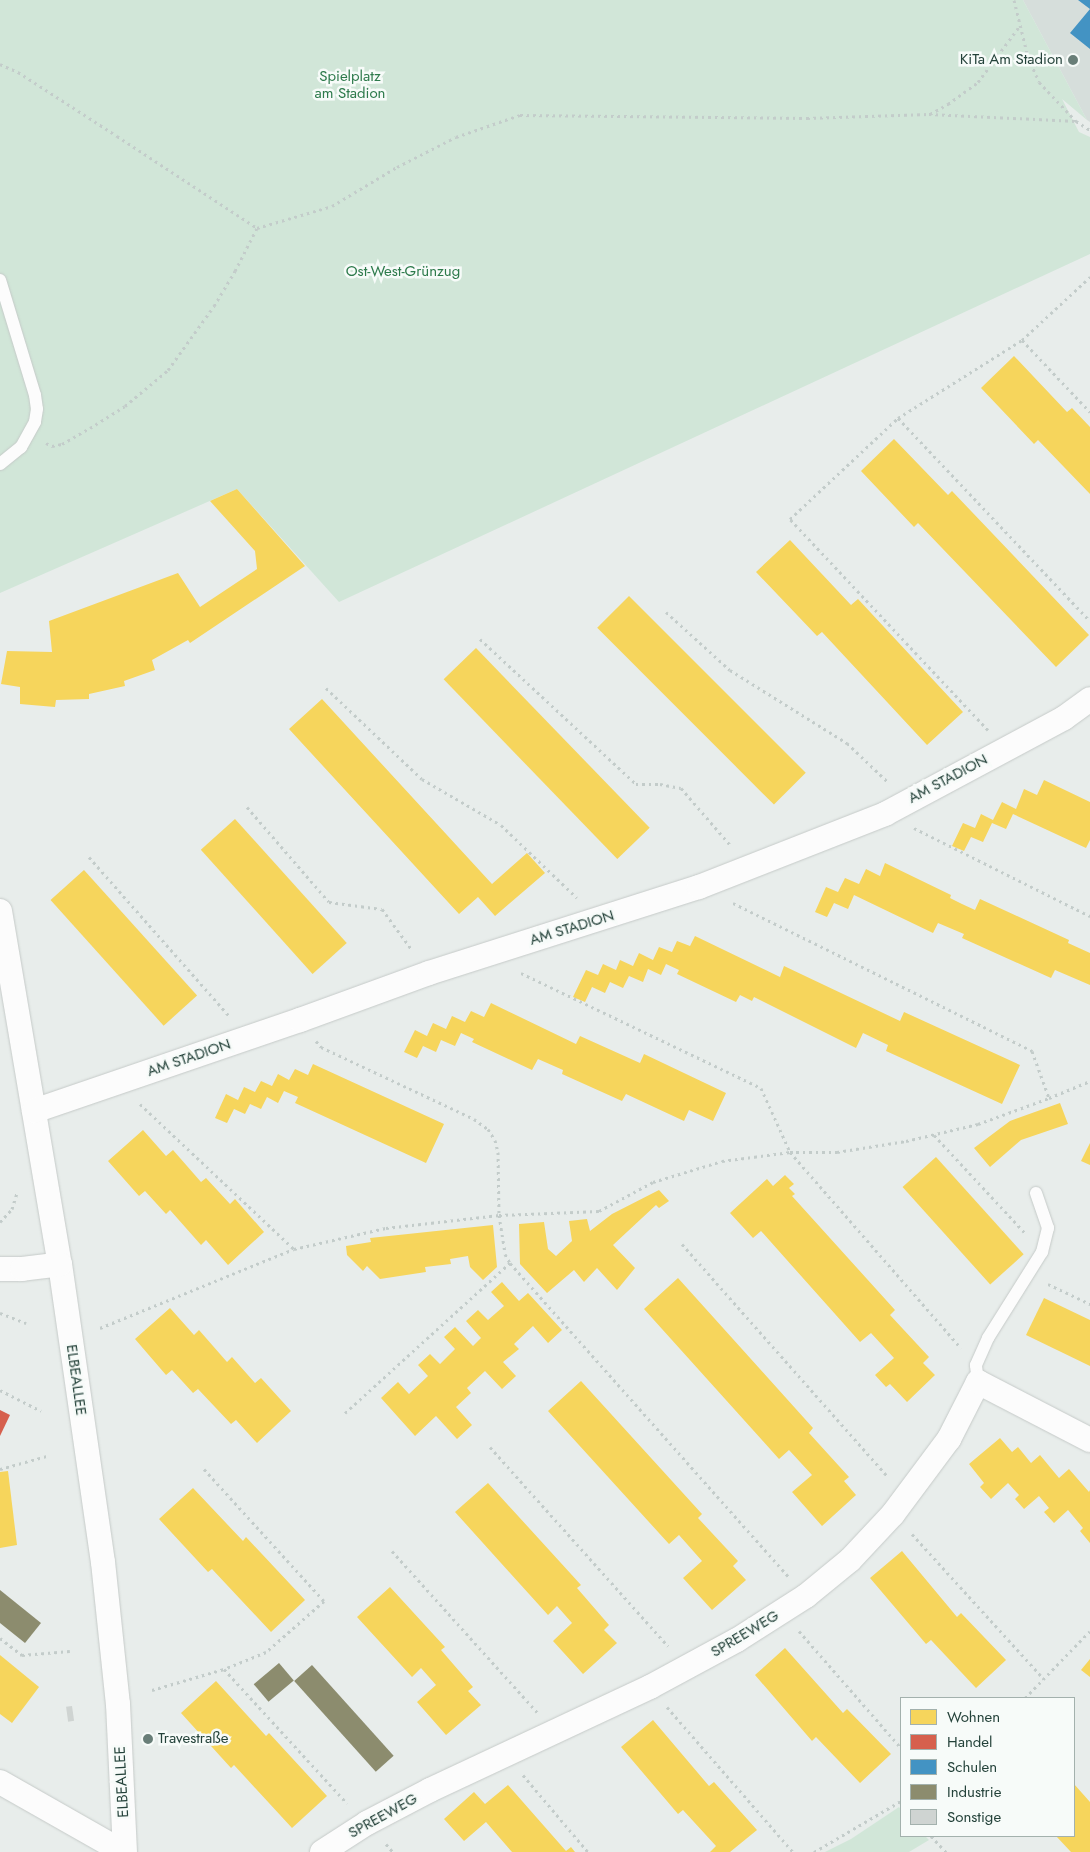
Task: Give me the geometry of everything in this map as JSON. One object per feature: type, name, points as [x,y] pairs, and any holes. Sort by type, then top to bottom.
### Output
[{"type":"street","name":"AM STADION","points":[[34,1111],[249,1038],[429,973],[699,887],[748,866],[885,814],[1064,718],[1090,700]]},
{"type":"street","name":"ELBEALLEE","points":[[0,911],[60,1264],[112,1640],[119,1722],[124,1852]]},
{"type":"street","points":[[0,1269],[22,1269],[60,1264]]},
{"type":"street","points":[[977,1374],[1090,1440]]},
{"type":"street","name":"SPREEWEG","points":[[322,1852],[367,1823],[505,1754],[687,1668],[737,1640],[806,1596],[850,1560],[899,1505],[948,1439],[977,1374]]},
{"type":"street","points":[[0,1782],[124,1852]]},
{"type":"lane","points":[[0,280],[37,409],[35,422],[21,447],[0,464]]},
{"type":"lane","points":[[977,1374],[988,1338],[1042,1252],[1048,1228],[1036,1193]]},
{"type":"path","points":[[1014,0],[1028,57],[1039,82],[1076,121],[1090,130]]},
{"type":"path","points":[[929,114],[948,104],[978,82],[1019,26]]},
{"type":"path","points":[[0,64],[18,72],[257,228]]},
{"type":"path","points":[[29,435],[52,446],[62,444],[125,406],[168,370],[214,306],[257,228],[332,206],[397,167],[456,137],[520,115],[807,118],[929,114],[1076,121]]},
{"type":"path","points":[[1006,748],[790,519],[898,418],[1022,340],[1090,277]]},
{"type":"path","points":[[1022,340],[1090,412]]},
{"type":"path","points":[[898,418],[1090,621]]},
{"type":"path","points":[[666,612],[730,670],[846,743],[908,801]]},
{"type":"path","points":[[480,639],[636,784],[660,784],[681,788],[748,866]]},
{"type":"path","points":[[326,688],[422,779],[501,825],[599,920]]},
{"type":"path","points":[[247,808],[329,902],[382,909],[429,973]]},
{"type":"path","points":[[885,814],[1090,916]]},
{"type":"path","points":[[89,857],[249,1038]]},
{"type":"path","points":[[699,887],[1032,1051],[1050,1098]]},
{"type":"path","points":[[483,955],[761,1088],[790,1152],[977,1374]]},
{"type":"path","points":[[300,1020],[321,1047],[474,1119],[488,1130],[495,1140],[498,1152],[499,1215],[505,1254],[510,1263],[806,1596]]},
{"type":"path","points":[[125,1080],[140,1104],[294,1249]]},
{"type":"path","points":[[100,1328],[294,1249],[386,1228],[499,1215],[599,1211],[653,1182],[722,1161],[790,1152],[837,1152],[934,1135],[978,1124],[1050,1098],[1090,1081]]},
{"type":"path","points":[[934,1135],[1042,1252]]},
{"type":"path","points":[[0,1222],[12,1209],[16,1193]]},
{"type":"path","points":[[682,1244],[1044,1680]]},
{"type":"path","points":[[345,1413],[510,1263]]},
{"type":"path","points":[[1027,1274],[1090,1304]]},
{"type":"path","points":[[0,1313],[26,1324]]},
{"type":"path","points":[[0,1390],[41,1411]]},
{"type":"path","points":[[490,1447],[687,1668]]},
{"type":"path","points":[[0,1469],[47,1456]]},
{"type":"path","points":[[152,1690],[224,1669],[266,1652],[324,1601],[204,1469]]},
{"type":"path","points":[[392,1551],[554,1732]]},
{"type":"path","points":[[782,1612],[900,1747]]},
{"type":"path","points":[[1026,1697],[1090,1631]]},
{"type":"path","points":[[0,1638],[22,1655],[70,1651]]},
{"type":"path","points":[[224,1669],[367,1823]]},
{"type":"path","points":[[650,1687],[793,1852]]},
{"type":"path","points":[[505,1754],[588,1852]]},
{"type":"path","points":[[814,1852],[900,1803]]},
{"type":"path","points":[[932,1837],[946,1852]]},
{"type":"shaded area","name":"KiTa Am Stadion","points":[[1023,0],[1090,0],[1090,122],[1087,120]]},
{"type":"green space","name":"Ost-West-Grünzug","points":[[0,0],[1023,0],[1087,120],[1062,99],[1079,132],[1090,137],[1090,254],[339,602],[237,489],[0,593]]},
{"type":"green space","points":[[899,1807],[900,1837],[926,1837],[929,1840],[909,1852],[825,1852],[851,1839]]},
{"type":"building: Wohnen","points":[[1014,356],[1067,412],[1072,408],[1090,427],[1090,494],[1038,440],[1034,444],[981,388]]},
{"type":"building: Wohnen","points":[[894,439],[948,495],[952,491],[1089,635],[1056,667],[918,523],[914,527],[861,471]]},
{"type":"building: Wohnen","points":[[237,489],[305,566],[190,643],[188,640],[152,660],[155,670],[124,681],[125,686],[89,694],[89,699],[56,700],[55,707],[20,704],[20,687],[1,684],[7,651],[52,652],[49,621],[178,573],[200,607],[257,569],[255,551],[210,501]]},
{"type":"building: Wohnen","points":[[790,540],[851,605],[858,599],[963,712],[927,745],[822,632],[817,636],[756,572]]},
{"type":"building: Wohnen","points":[[629,596],[806,773],[774,805],[597,628]]},
{"type":"building: Wohnen","points":[[476,648],[650,828],[617,859],[444,679]]},
{"type":"building: Wohnen","points":[[322,699],[492,884],[527,853],[545,873],[495,916],[478,897],[459,914],[289,729]]},
{"type":"building: Wohnen","points":[[1044,780],[1090,802],[1090,840],[1086,848],[1013,814],[1006,829],[992,823],[983,842],[971,837],[964,851],[952,846],[963,823],[975,828],[981,814],[993,820],[1002,802],[1016,809],[1024,789],[1037,795]]},
{"type":"building: Wohnen","points":[[235,819],[347,943],[313,974],[201,850]]},
{"type":"building: Wohnen","points":[[885,863],[951,895],[950,898],[975,910],[980,899],[1069,940],[1068,943],[1090,953],[1090,985],[1055,970],[1051,978],[962,938],[964,934],[938,923],[933,933],[854,895],[848,909],[834,903],[827,917],[815,912],[826,887],[838,892],[845,878],[859,884],[866,869],[880,876]]},
{"type":"building: Wohnen","points":[[84,870],[197,996],[164,1026],[51,900]]},
{"type":"building: Wohnen","points":[[695,936],[780,977],[784,966],[900,1021],[904,1012],[1020,1065],[1002,1104],[886,1051],[888,1045],[863,1033],[856,1048],[754,997],[752,1001],[740,995],[736,1002],[677,974],[679,970],[666,964],[661,975],[648,969],[643,982],[629,976],[623,988],[610,982],[605,993],[592,987],[585,1002],[573,997],[586,970],[598,975],[603,964],[616,970],[620,960],[633,966],[639,953],[653,960],[659,947],[672,952],[677,941],[690,946]]},
{"type":"building: Wohnen","points":[[491,1003],[576,1044],[580,1036],[640,1063],[644,1054],[726,1093],[713,1121],[689,1110],[684,1121],[626,1094],[622,1101],[562,1074],[563,1070],[538,1059],[532,1070],[472,1042],[474,1039],[461,1033],[455,1046],[441,1040],[436,1052],[423,1046],[417,1058],[404,1052],[415,1030],[427,1036],[433,1023],[446,1029],[452,1016],[465,1022],[471,1011],[484,1017]]},
{"type":"building: Wohnen","points":[[313,1064],[444,1124],[426,1163],[295,1103],[298,1097],[284,1091],[278,1103],[267,1097],[261,1109],[250,1104],[245,1114],[234,1109],[227,1123],[215,1118],[226,1094],[238,1100],[244,1087],[255,1092],[261,1081],[272,1086],[278,1074],[289,1080],[295,1069],[308,1075]]},
{"type":"building: Wohnen","points":[[1060,1103],[1068,1124],[1021,1140],[990,1167],[974,1148],[1010,1121]]},
{"type":"building: Wohnen","points":[[143,1130],[166,1156],[173,1150],[201,1182],[206,1178],[230,1204],[235,1199],[264,1232],[228,1265],[206,1240],[201,1245],[170,1210],[166,1214],[145,1191],[139,1196],[108,1161]]},
{"type":"building: Wohnen","points":[[1090,1143],[1090,1165],[1081,1161]]},
{"type":"building: Wohnen","points":[[936,1157],[1024,1254],[990,1284],[903,1187]]},
{"type":"building: Wohnen","points":[[785,1175],[794,1184],[789,1188],[795,1194],[792,1196],[895,1310],[890,1315],[929,1357],[923,1363],[935,1375],[907,1402],[890,1384],[886,1387],[875,1375],[894,1358],[871,1333],[860,1342],[761,1231],[753,1238],[730,1213],[767,1179],[773,1186]]},
{"type":"building: Wohnen","points":[[659,1190],[669,1201],[659,1208],[656,1205],[613,1245],[635,1268],[617,1290],[597,1268],[584,1282],[574,1270],[547,1293],[520,1264],[519,1224],[544,1222],[548,1249],[556,1256],[572,1241],[569,1221],[587,1219],[590,1231],[612,1214]]},
{"type":"building: Wohnen","points":[[493,1225],[497,1267],[483,1280],[470,1267],[468,1256],[450,1259],[451,1264],[425,1267],[426,1272],[380,1279],[367,1266],[363,1271],[347,1255],[346,1246],[371,1242],[370,1238]]},
{"type":"building: Wohnen","points":[[678,1278],[813,1428],[809,1433],[849,1477],[844,1481],[856,1495],[822,1526],[792,1492],[812,1475],[789,1450],[779,1459],[644,1309]]},
{"type":"building: Wohnen","points":[[502,1282],[519,1301],[528,1293],[562,1330],[548,1343],[533,1326],[514,1344],[519,1349],[503,1362],[516,1376],[502,1389],[485,1371],[467,1388],[471,1393],[456,1407],[472,1425],[457,1439],[436,1416],[415,1436],[381,1398],[398,1382],[409,1394],[428,1376],[418,1365],[430,1354],[440,1364],[455,1349],[444,1337],[455,1327],[473,1346],[481,1338],[466,1321],[478,1310],[488,1320],[504,1306],[491,1292]]},
{"type":"building: Wohnen","points":[[1044,1298],[1090,1320],[1090,1366],[1026,1335]]},
{"type":"building: Wohnen","points":[[170,1308],[194,1335],[199,1330],[227,1362],[232,1357],[255,1383],[261,1378],[291,1411],[257,1443],[236,1420],[231,1424],[198,1389],[193,1393],[172,1370],[166,1375],[135,1339]]},
{"type":"building: Wohnen","points":[[581,1381],[702,1514],[698,1518],[738,1561],[733,1566],[746,1580],[712,1610],[683,1578],[702,1561],[679,1535],[669,1544],[548,1411]]},
{"type":"building: Wohnen","points":[[1000,1438],[1012,1452],[1018,1447],[1031,1463],[1040,1455],[1059,1478],[1069,1469],[1089,1492],[1090,1490],[1090,1543],[1080,1531],[1083,1528],[1068,1510],[1054,1523],[1044,1512],[1049,1508],[1039,1496],[1024,1509],[1015,1499],[1019,1495],[1008,1483],[991,1499],[980,1487],[984,1483],[969,1464]]},
{"type":"building: Wohnen","points":[[8,1471],[17,1545],[0,1548],[0,1472]]},
{"type":"building: Wohnen","points":[[488,1483],[581,1585],[577,1588],[609,1625],[604,1630],[617,1643],[583,1674],[553,1641],[572,1623],[557,1606],[548,1615],[455,1512]]},
{"type":"building: Wohnen","points":[[193,1488],[243,1541],[246,1537],[305,1600],[271,1632],[212,1569],[208,1572],[159,1519]]},
{"type":"building: Wohnen","points":[[902,1551],[957,1617],[961,1613],[1006,1660],[976,1688],[931,1640],[926,1644],[870,1578]]},
{"type":"building: Wohnen","points":[[390,1587],[445,1647],[441,1650],[473,1687],[468,1691],[481,1705],[446,1735],[417,1702],[436,1685],[421,1668],[412,1677],[357,1617]]},
{"type":"building: Wohnen","points":[[785,1648],[843,1713],[847,1709],[891,1754],[860,1783],[816,1737],[812,1741],[755,1675]]},
{"type":"building: Wohnen","points":[[0,1655],[39,1687],[12,1723],[0,1714]]},
{"type":"building: Wohnen","points":[[1090,1659],[1090,1677],[1081,1670]]},
{"type":"building: Wohnen","points":[[216,1681],[266,1736],[269,1733],[327,1796],[292,1828],[234,1765],[231,1768],[181,1713]]},
{"type":"building: Wohnen","points":[[653,1720],[709,1786],[714,1782],[757,1830],[730,1852],[710,1852],[716,1846],[683,1810],[678,1814],[621,1747]]},
{"type":"building: Wohnen","points":[[508,1785],[566,1851],[571,1847],[575,1852],[512,1852],[486,1822],[464,1841],[444,1819],[474,1792],[485,1804]]},
{"type":"building: Wohnen","points":[[1075,1785],[1090,1802],[1090,1852],[1071,1852],[1057,1837],[1075,1837]]},
{"type":"building: Handel","points":[[0,1410],[10,1415],[0,1436]]},
{"type":"building: Schulen","points":[[1078,0],[1090,0],[1090,9]]},
{"type":"building: Schulen","points":[[1090,9],[1090,49],[1070,33]]},
{"type":"building: Industrie","points":[[0,1590],[41,1623],[25,1643],[0,1623]]},
{"type":"building: Industrie","points":[[279,1663],[294,1681],[269,1702],[254,1684]]},
{"type":"building: Industrie","points":[[312,1665],[394,1756],[376,1772],[294,1681]]},
{"type":"building: Sonstige","points":[[72,1706],[74,1721],[68,1722],[66,1707]]},
{"type":"place","name":"KiTa Am Stadion","points":[[1073,60]]},
{"type":"place","name":"Travestraße","points":[[148,1739]]},
{"type":"park label","name":"Spielplatz am Stadion","points":[[350,84]]}]
